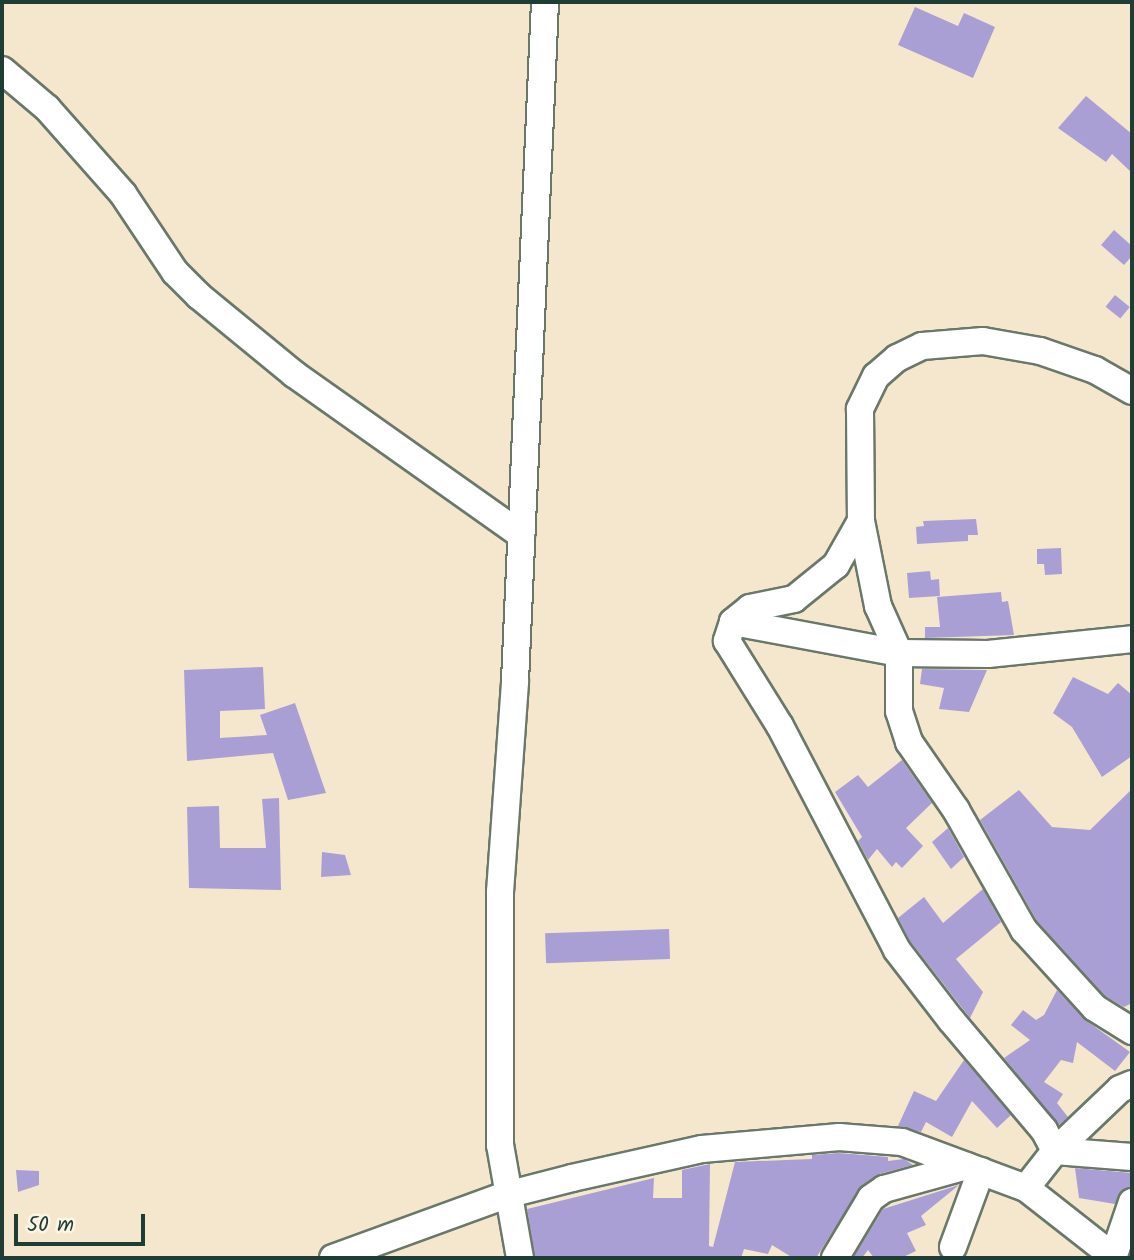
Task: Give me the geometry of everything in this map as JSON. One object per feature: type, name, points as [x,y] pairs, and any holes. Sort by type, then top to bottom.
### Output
[{"type":"street","points":[[520,1258],[506,1195],[500,1145],[500,892],[521,535],[545,2]]},
{"type":"street","points":[[2,70],[47,108],[114,184],[175,272],[199,296],[294,374],[521,535]]},
{"type":"street","points":[[1132,391],[1095,370],[1040,351],[983,341],[922,346],[876,376],[860,409],[861,521],[878,606],[899,653],[903,730],[963,822],[1001,894],[1054,966],[1096,1007],[1132,1031]]},
{"type":"street","points":[[861,521],[836,565],[794,599],[750,608],[733,622],[727,640],[780,726],[897,950],[1044,1130],[1055,1151]]},
{"type":"street","points":[[733,622],[899,653],[988,654],[1132,639]]},
{"type":"street","points":[[1026,1188],[1055,1151],[1120,1089],[1132,1084]]},
{"type":"street","points":[[333,1258],[506,1195],[702,1149],[800,1138],[902,1142],[974,1168],[1026,1188],[1113,1257],[1132,1202]]},
{"type":"street","points":[[1055,1151],[1132,1157]]},
{"type":"street","points":[[953,1247],[974,1168]]},
{"type":"street","points":[[835,1258],[871,1198],[884,1189],[974,1168]]},
{"type":"building","points":[[915,7],[958,26],[964,13],[995,27],[973,78],[898,45]]},
{"type":"building","points":[[1086,96],[1132,134],[1132,173],[1112,154],[1106,162],[1058,128]]},
{"type":"building","points":[[1114,230],[1132,246],[1132,256],[1124,265],[1101,245]]},
{"type":"building","points":[[1115,295],[1130,307],[1120,319],[1106,307]]},
{"type":"building","points":[[976,519],[978,535],[968,535],[968,541],[917,544],[916,527],[924,526],[923,521]]},
{"type":"building","points":[[1061,548],[1062,574],[1045,575],[1044,564],[1037,564],[1037,549]]},
{"type":"building","points":[[930,571],[931,580],[939,579],[940,596],[909,598],[907,573]]},
{"type":"building","points":[[1001,592],[1002,602],[1008,601],[1014,635],[925,638],[925,627],[940,627],[937,597]]},
{"type":"building","points":[[263,667],[265,709],[220,711],[220,738],[267,735],[260,715],[295,703],[326,793],[288,800],[273,753],[187,761],[184,670]]},
{"type":"building","points":[[922,669],[987,670],[969,712],[939,709],[944,688],[920,684]]},
{"type":"building","points":[[1073,677],[1108,694],[1118,683],[1132,695],[1132,756],[1102,777],[1072,727],[1053,713]]},
{"type":"building","points":[[902,760],[932,803],[906,828],[923,846],[902,868],[896,862],[892,867],[877,849],[868,860],[858,841],[862,837],[835,792],[858,775],[868,787]]},
{"type":"building","points":[[1132,789],[1132,1003],[1124,1007],[1105,996],[1037,921],[980,820],[1019,790],[1052,827],[1090,830]]},
{"type":"building","points":[[279,798],[281,890],[189,888],[187,807],[219,806],[220,848],[266,848],[262,799]]},
{"type":"building","points":[[948,828],[964,857],[951,869],[932,842]]},
{"type":"building","points":[[322,852],[345,855],[351,875],[321,877]]},
{"type":"building","points":[[983,889],[1001,922],[956,959],[983,992],[970,1018],[910,941],[898,918],[924,897],[943,923]]},
{"type":"building","points":[[669,929],[670,959],[546,963],[545,933]]},
{"type":"building","points":[[1057,990],[1084,1019],[1130,1052],[1115,1071],[1077,1042],[1073,1063],[1061,1060],[1044,1082],[1063,1094],[1057,1103],[1068,1117],[1059,1125],[1004,1058],[1030,1040],[1011,1025],[1023,1010],[1036,1020],[1044,1015]]},
{"type":"building","points":[[964,1060],[1011,1115],[997,1128],[972,1101],[952,1137],[926,1122],[921,1132],[898,1126],[914,1091],[936,1101]]},
{"type":"building","points":[[839,1153],[888,1157],[888,1161],[904,1159],[913,1165],[879,1174],[862,1185],[816,1258],[793,1258],[772,1245],[768,1254],[744,1249],[741,1258],[535,1258],[527,1209],[654,1178],[653,1198],[682,1198],[682,1170],[710,1164],[709,1246],[713,1247],[735,1162],[812,1159],[812,1155]]},
{"type":"building","points":[[1075,1168],[1132,1173],[1132,1187],[1121,1191],[1115,1204],[1079,1198]]},
{"type":"building","points":[[16,1170],[39,1171],[39,1185],[18,1192]]},
{"type":"building","points":[[959,1185],[921,1216],[926,1225],[907,1233],[916,1251],[901,1258],[874,1258],[868,1250],[862,1258],[853,1258],[883,1209]]}]
